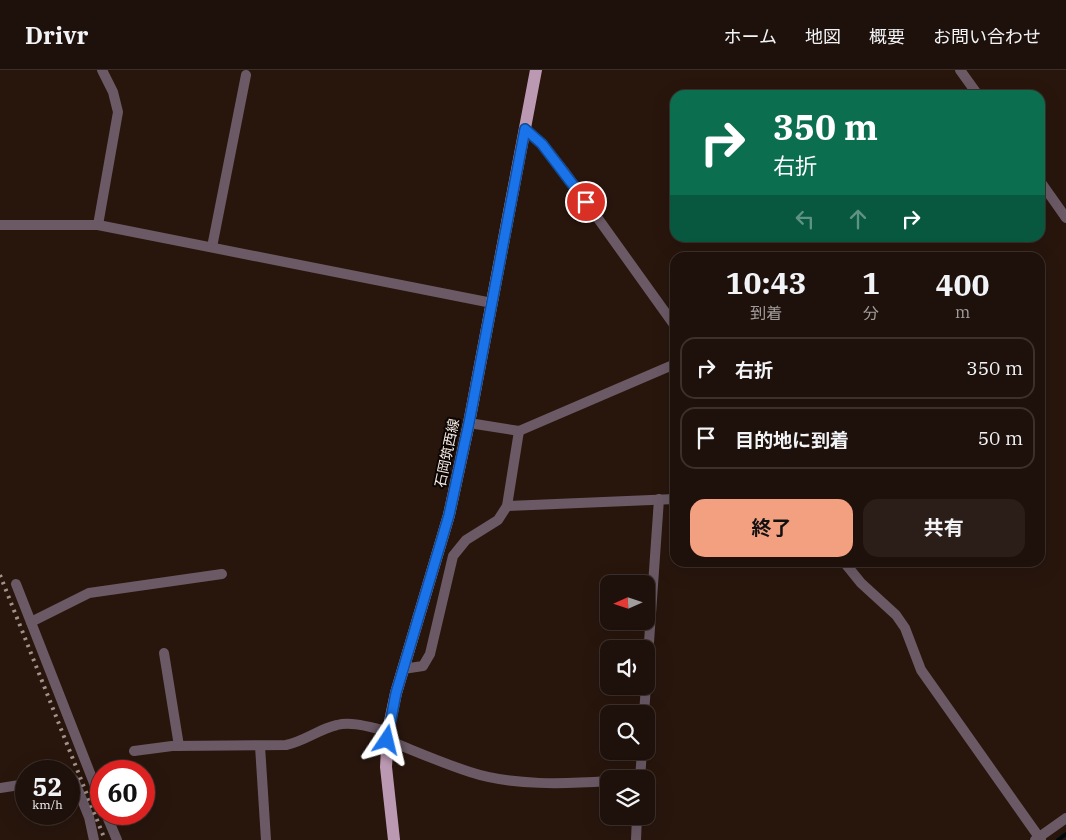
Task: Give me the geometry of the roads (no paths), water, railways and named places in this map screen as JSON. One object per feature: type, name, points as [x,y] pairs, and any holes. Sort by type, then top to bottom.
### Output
[{"type":"main road","name":"石岡筑西線","points":[[394,840],[387,786],[388,735],[403,669],[449,515],[469,423],[536,70]]},
{"type":"street","points":[[98,225],[118,112],[113,92],[102,70]]},
{"type":"street","points":[[960,70],[974,90]]},
{"type":"street","points":[[212,247],[246,75]]},
{"type":"street","points":[[525,129],[542,144],[564,171],[670,319]]},
{"type":"street","points":[[1045,189],[1066,218]]},
{"type":"street","points":[[0,225],[98,225],[492,303]]},
{"type":"street","points":[[469,423],[519,431],[670,366]]},
{"type":"street","points":[[403,669],[423,666],[430,654],[453,556],[466,540],[498,520],[507,506],[519,431]]},
{"type":"street","points":[[507,506],[670,499]]},
{"type":"street","points":[[645,705],[659,500]]},
{"type":"street","points":[[847,567],[852,574],[896,616],[905,628],[921,670],[1038,839],[1066,818]]},
{"type":"street","points":[[31,622],[89,593],[222,574]]},
{"type":"street","points":[[16,584],[90,773]]},
{"type":"street","points":[[164,653],[179,746]]},
{"type":"street","points":[[134,751],[179,746],[260,746],[298,742],[326,728],[347,724],[388,735],[471,773],[500,778],[568,784],[600,782]]},
{"type":"street","points":[[260,746],[266,840]]},
{"type":"street","points":[[0,788],[15,786]]},
{"type":"street","points":[[80,795],[94,840]]},
{"type":"street","points":[[111,825],[117,840]]},
{"type":"street","points":[[636,840],[637,825]]},
{"type":"waterway","points":[[1058,840],[1066,834]]},
{"type":"railway","points":[[0,575],[105,840]]}]
